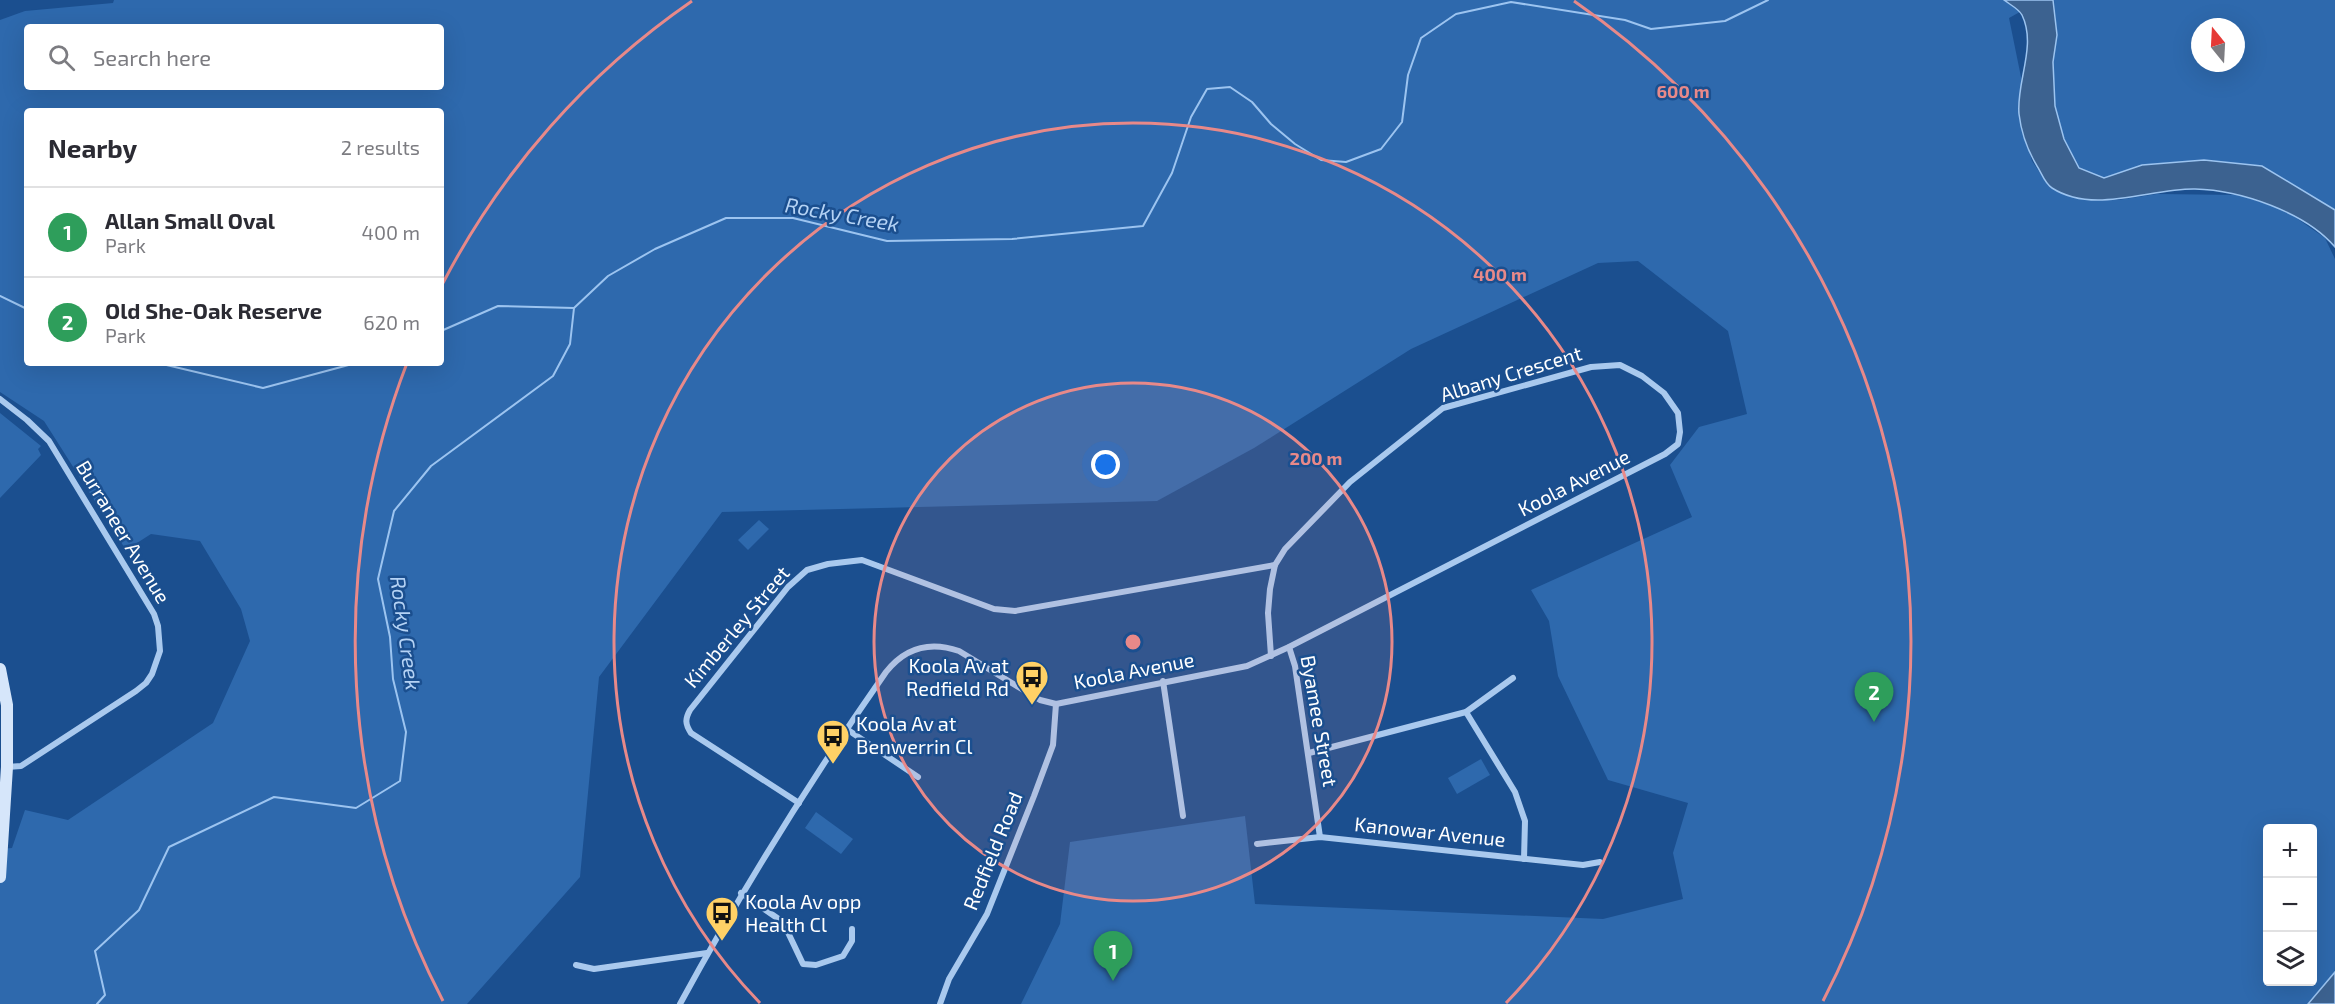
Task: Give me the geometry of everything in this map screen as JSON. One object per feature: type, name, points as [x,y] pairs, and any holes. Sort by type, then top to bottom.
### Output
[{"type":"main road","points":[[0,669],[7,705],[7,767],[0,877]]},
{"type":"street","name":"Albany Crescent","points":[[1270,656],[1268,613],[1275,564],[1295,537],[1350,482],[1443,408],[1591,367],[1620,365],[1642,376],[1664,393],[1678,413],[1680,432],[1678,444]]},
{"type":"street","name":"Burraneer Avenue","points":[[0,399],[49,441],[154,614],[161,639],[157,663],[152,674],[136,691],[21,765],[7,767]]},
{"type":"street","name":"Koola Avenue","points":[[680,1004],[741,893],[896,659],[920,648],[946,646],[959,651],[1040,700],[1056,704],[1247,666],[1289,647],[1562,508],[1665,454],[1678,444]]},
{"type":"street","name":"Kimberley Street","points":[[799,803],[691,733],[686,725],[686,717],[788,587],[807,570],[828,564],[862,560],[994,609],[1015,611],[1275,564]]},
{"type":"street","name":"Byamee Street","points":[[1289,647],[1295,666],[1320,837]]},
{"type":"street","points":[[1309,753],[1466,712],[1513,678]]},
{"type":"street","points":[[1163,681],[1183,816]]},
{"type":"street","name":"Redfield Road","points":[[940,1004],[949,979],[987,914],[1034,796],[1053,745],[1056,704]]},
{"type":"street","points":[[1466,712],[1515,792],[1525,821],[1524,859]]},
{"type":"street","points":[[848,730],[918,777]]},
{"type":"street","name":"Kanowar Avenue","points":[[1257,844],[1320,837],[1583,865],[1600,862]]},
{"type":"street","points":[[741,893],[783,922],[803,964],[816,965],[843,956],[852,941],[852,929]]},
{"type":"street","points":[[576,966],[594,969],[707,954]]},
{"type":"shaded area","points":[[114,0],[2042,0],[2009,18],[2022,82],[2019,113],[2032,161],[2050,188],[2118,200],[2157,194],[2239,195],[2285,210],[2325,238],[2335,259],[2335,972],[2308,1004],[1021,1004],[1060,924],[1070,842],[1245,816],[1255,904],[1603,919],[1683,899],[1673,853],[1688,803],[1608,780],[1558,676],[1549,621],[1531,590],[1692,517],[1670,465],[1699,427],[1747,414],[1728,331],[1638,261],[1598,263],[1411,349],[1254,448],[1157,501],[722,512],[599,677],[580,877],[467,1004],[0,1004],[0,849],[12,848],[25,810],[68,820],[213,723],[250,641],[241,609],[200,541],[151,534],[126,550],[44,421],[0,392],[0,20],[25,11],[113,3]]},
{"type":"shaded area","points":[[2004,0],[2053,0],[2057,35],[2053,62],[2055,106],[2064,139],[2079,168],[2104,178],[2142,165],[2204,160],[2262,166],[2335,210],[2335,247],[2307,223],[2271,205],[2213,190],[2178,190],[2104,200],[2068,196],[2052,188],[2043,178],[2021,127],[2019,102],[2027,52],[2026,27],[2021,13]]},
{"type":"shaded area","points":[[2054,0],[2335,0],[2335,210],[2262,166],[2204,160],[2142,165],[2104,178],[2079,168],[2064,139],[2055,106],[2053,62],[2057,35]]},
{"type":"shaded area","points":[[0,413],[41,446],[38,449],[41,455],[0,498]]},
{"type":"shaded area","points":[[759,520],[769,529],[748,550],[738,540]]},
{"type":"shaded area","points":[[1481,759],[1490,775],[1457,794],[1448,778]]},
{"type":"shaded area","points":[[816,812],[853,839],[841,854],[805,828]]},
{"type":"shaded area","points":[[2335,972],[2335,1004],[2308,1004]]},
{"type":"waterway","name":"Rocky Creek","points":[[97,1004],[105,995],[95,951],[139,910],[169,847],[274,797],[356,808],[400,781],[406,732],[393,679],[390,637],[378,579],[394,511],[431,466],[553,376],[570,344],[574,308],[608,276],[655,249],[726,218],[793,218],[887,241],[1012,239],[1143,226],[1172,173],[1191,117],[1207,89],[1230,87],[1252,102],[1271,124],[1295,144],[1321,160],[1346,162],[1381,149],[1402,122],[1408,75],[1421,38],[1456,14],[1511,2],[1625,20],[1651,29],[1725,21],[1768,0]]},
{"type":"waterway","points":[[0,296],[24,308]]},
{"type":"waterway","points":[[444,330],[498,306],[574,308]]},
{"type":"waterway","points":[[171,366],[263,388],[345,366]]},
{"type":"place","name":"Koola Av at Redfield Rd","points":[[1032,706]]},
{"type":"place","name":"Old She-Oak Reserve","points":[[1874,722]]},
{"type":"place","name":"Koola Av at Benwerrin Cl","points":[[833,765]]},
{"type":"place","name":"Koola Av opp Health Cl","points":[[722,942]]},
{"type":"place","name":"Allan Small Oval","points":[[1113,981]]}]
